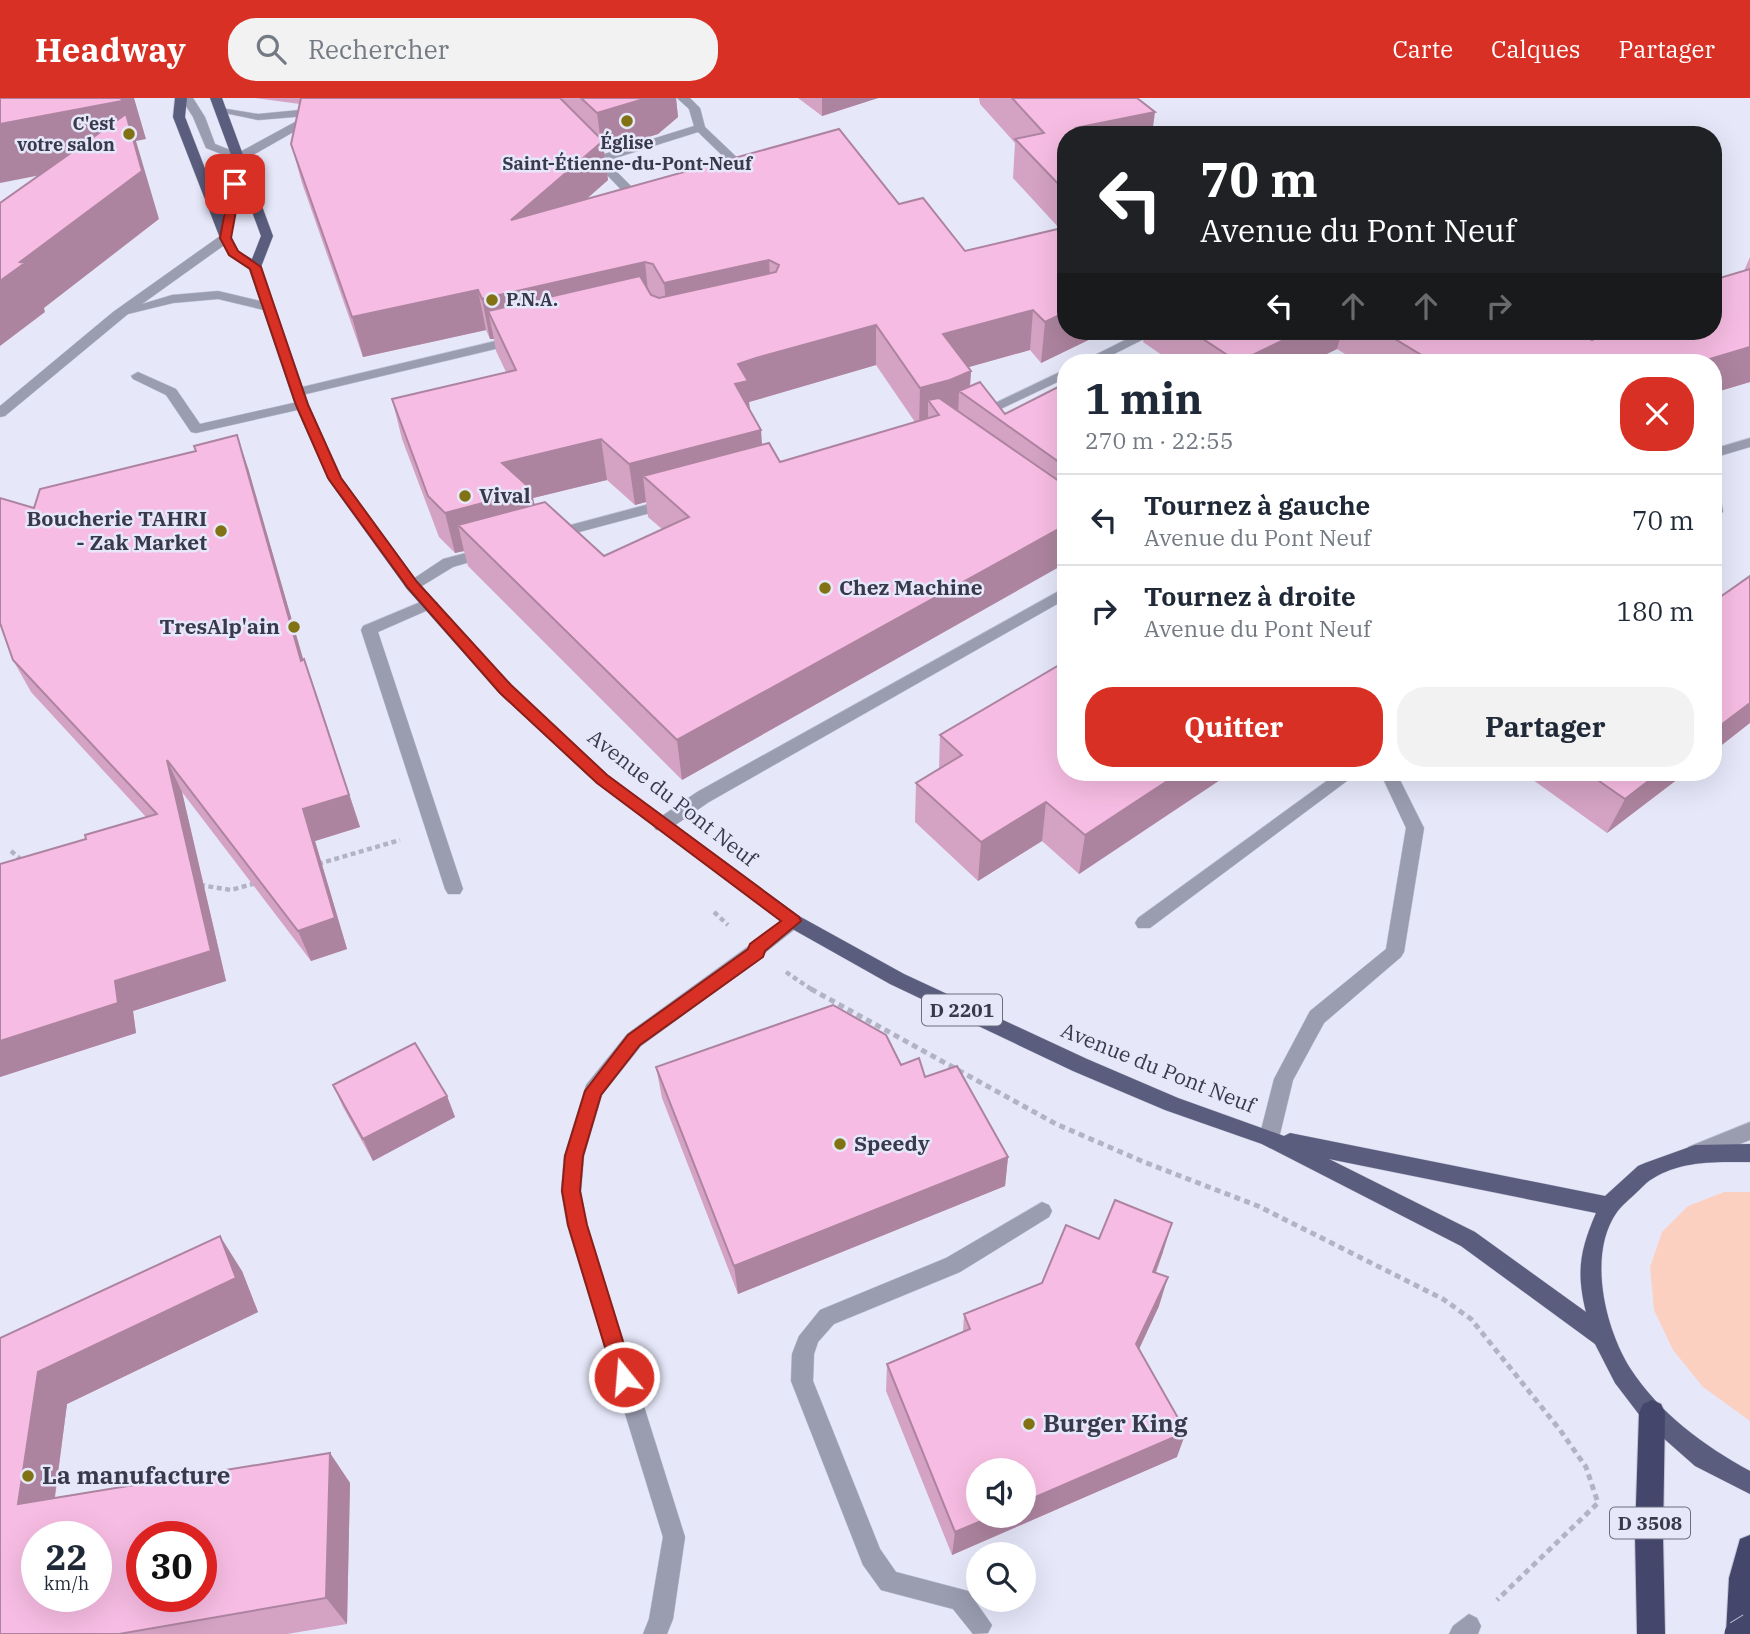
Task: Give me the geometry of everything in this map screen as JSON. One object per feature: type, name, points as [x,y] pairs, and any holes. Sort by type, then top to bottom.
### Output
[{"type":"highway","name":"D 3508","points":[[1651,1634],[1649,1535],[1652,1413]]},
{"type":"highway","points":[[1739,1634],[1744,1578],[1750,1549]]},
{"type":"highway","points":[[1739,1634],[1750,1626]]},
{"type":"main road","points":[[181,98],[179,117],[226,238],[233,253],[255,267],[267,236],[240,156],[217,103]]},
{"type":"main road","name":"Avenue du Pont Neuf","points":[[255,267],[300,398],[334,478],[412,585],[505,689],[602,779],[793,921],[897,979],[1080,1065],[1172,1104],[1269,1138],[1468,1239],[1603,1338]]},
{"type":"main road","name":"Avenue du Pont Neuf","points":[[1269,1138],[1609,1206]]},
{"type":"main road","points":[[1750,1153],[1695,1154],[1645,1172],[1609,1206],[1593,1244],[1591,1289],[1603,1338],[1623,1376],[1652,1413],[1703,1458],[1750,1483]]},
{"type":"street","points":[[187,98],[210,146],[224,153],[240,156],[347,98]]},
{"type":"street","points":[[683,98],[694,108],[700,128],[740,166],[714,174]]},
{"type":"street","points":[[217,103],[258,117],[324,110]]},
{"type":"street","points":[[598,160],[700,128]]},
{"type":"street","points":[[581,142],[635,197],[661,189]]},
{"type":"street","points":[[0,412],[118,315],[226,238],[240,156]]},
{"type":"street","points":[[118,315],[172,299],[218,295],[268,307]]},
{"type":"street","points":[[138,376],[171,392],[196,429],[300,398],[528,337]]},
{"type":"street","points":[[1104,354],[1134,340]]},
{"type":"street","points":[[967,421],[1057,377]]},
{"type":"street","points":[[1722,451],[1750,442]]},
{"type":"street","points":[[541,538],[688,498]]},
{"type":"street","points":[[412,585],[448,563],[502,548]]},
{"type":"street","points":[[662,825],[704,797],[1057,597]]},
{"type":"street","points":[[430,603],[369,630],[453,889]]},
{"type":"street","points":[[1144,923],[1340,781]]},
{"type":"street","points":[[1269,1138],[1284,1079],[1317,1017],[1395,952],[1415,828],[1392,781]]},
{"type":"street","points":[[655,1634],[661,1619],[674,1537],[578,1225],[571,1191],[574,1156],[593,1091],[634,1040],[757,952],[756,949],[793,921]]},
{"type":"street","points":[[1695,1154],[1750,1131]]},
{"type":"street","points":[[980,1625],[960,1599],[889,1582],[871,1557],[802,1381],[803,1354],[810,1336],[827,1317],[953,1265],[1042,1211]]},
{"type":"path","points":[[307,868],[435,830]]},
{"type":"path","points":[[11,851],[33,870]]},
{"type":"path","points":[[197,884],[231,890],[269,879]]},
{"type":"path","points":[[1465,1630],[1598,1503]]},
{"type":"shaded area","points":[[1724,1192],[1750,1192],[1750,1421],[1703,1387],[1673,1350],[1654,1310],[1650,1267],[1662,1232],[1688,1206]]},
{"type":"building","points":[[0,98],[121,98],[122,101],[0,124]]},
{"type":"building","points":[[301,98],[560,98],[603,141],[511,220],[839,129],[899,204],[923,198],[965,251],[1057,229],[1057,316],[1045,322],[1033,310],[943,334],[971,371],[920,388],[876,325],[756,358],[738,364],[748,381],[735,384],[761,430],[629,464],[601,439],[502,463],[532,490],[445,513],[428,496],[392,399],[516,370],[488,311],[640,276],[651,295],[659,298],[776,272],[779,265],[769,260],[664,283],[653,264],[645,262],[482,299],[478,290],[352,317],[291,144]]},
{"type":"building","points":[[581,98],[647,98],[597,113]]},
{"type":"building","points":[[1012,98],[1137,98],[1155,112],[1086,126],[1057,126],[1057,183],[1015,139],[1044,133]]},
{"type":"building","points":[[126,114],[142,171],[20,262],[25,263],[0,281],[0,203]]},
{"type":"building","points":[[1750,269],[1750,347],[1722,355],[1420,354],[1397,340],[1722,340],[1722,277]]},
{"type":"building","points":[[1205,340],[1283,340],[1255,354],[1226,354]]},
{"type":"building","points":[[980,382],[1005,414],[1057,388],[1057,461],[959,391]]},
{"type":"building","points":[[939,398],[1057,480],[1057,530],[677,740],[458,525],[545,502],[604,556],[689,517],[643,476],[769,443],[780,462],[939,415],[928,400]]},
{"type":"building","points":[[237,435],[301,661],[304,659],[349,795],[303,809],[335,918],[298,931],[167,760],[211,951],[115,981],[118,1003],[0,1041],[0,864],[86,839],[85,835],[157,814],[13,660],[0,623],[0,498],[34,508],[40,489],[196,451],[194,446]]},
{"type":"building","points":[[1750,576],[1750,703],[1722,724],[1722,596]]},
{"type":"building","points":[[1057,666],[1057,781],[1167,781],[1085,835],[1046,802],[981,842],[916,783],[962,755],[940,735]]},
{"type":"building","points":[[1599,781],[1648,781],[1625,799]]},
{"type":"building","points":[[833,1005],[886,1035],[901,1065],[919,1058],[925,1077],[957,1066],[1008,1157],[734,1266],[656,1067]]},
{"type":"building","points":[[415,1043],[447,1096],[363,1139],[333,1085]]},
{"type":"building","name":"Burger King","points":[[1115,1200],[1172,1223],[1153,1272],[1168,1277],[1136,1344],[1186,1432],[1036,1497],[1036,1458],[966,1458],[966,1527],[955,1532],[887,1364],[970,1329],[964,1314],[1042,1283],[1066,1225],[1099,1239]]},
{"type":"building","points":[[220,1236],[236,1278],[38,1372],[18,1504],[330,1453],[326,1598],[119,1634],[0,1634],[0,1338]]},
{"type":"place","name":"Église Saint-Étienne-du-Pont-Neuf","points":[[627,121]]},
{"type":"place","name":"C'est votre salon","points":[[129,134]]},
{"type":"place","name":"P.N.A.","points":[[492,300]]},
{"type":"place","name":"Vival","points":[[465,496]]},
{"type":"place","name":"Boucherie TAHRI - Zak Market","points":[[221,531]]},
{"type":"place","name":"Chez Machine","points":[[825,588]]},
{"type":"place","name":"TresAlp'ain","points":[[294,627]]},
{"type":"place","name":"Speedy","points":[[840,1144]]},
{"type":"place","name":"Burger King","points":[[1029,1424]]},
{"type":"place","name":"La manufacture","points":[[28,1476]]},
{"type":"route","points":[[235,184],[226,238],[233,253],[255,267],[302,405],[334,478],[412,585],[505,689],[602,779],[706,859],[793,921],[756,949],[757,952],[634,1040],[593,1091],[574,1156],[571,1191],[578,1225],[624,1377]]}]
